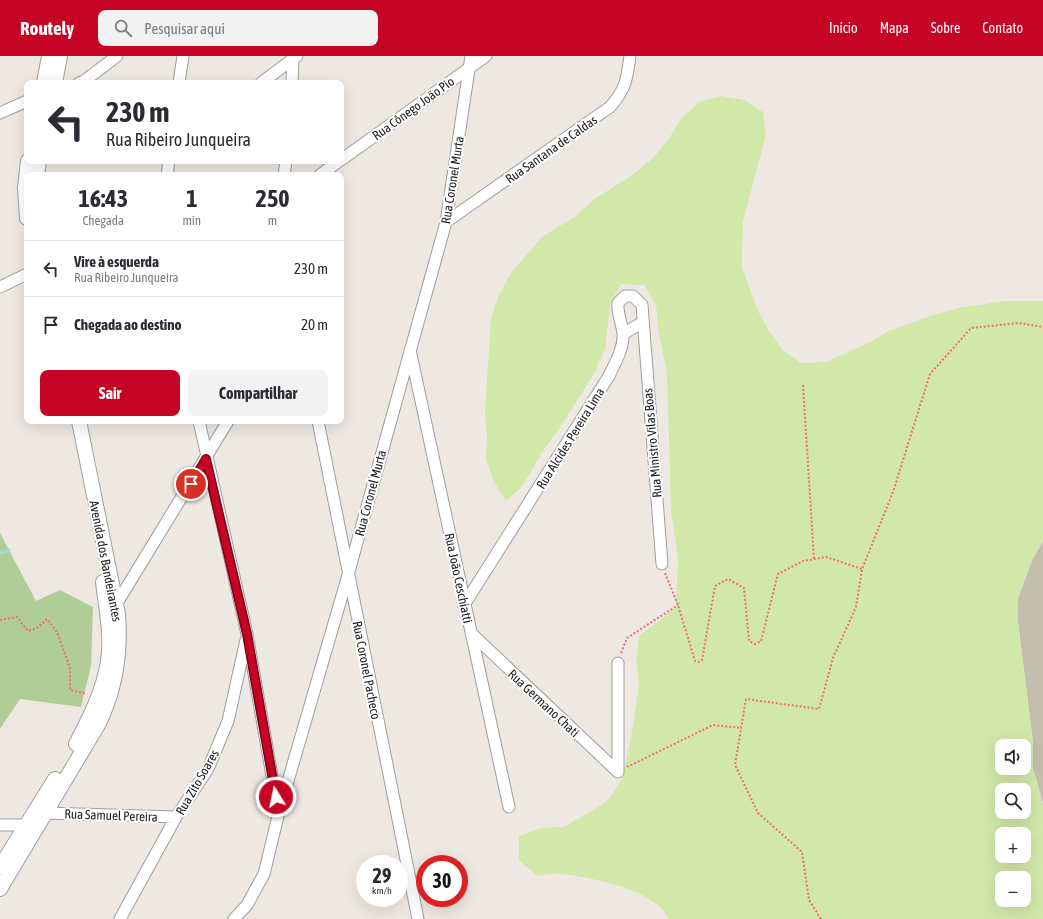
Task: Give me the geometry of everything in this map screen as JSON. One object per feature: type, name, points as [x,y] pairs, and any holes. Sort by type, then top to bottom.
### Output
[{"type":"street","points":[[45,80],[49,56]]},
{"type":"street","points":[[56,80],[60,56]]},
{"type":"street","points":[[85,80],[117,56]]},
{"type":"street","points":[[179,80],[183,56]]},
{"type":"street","name":"Rua Coronel Murta","points":[[234,919],[247,905],[264,874],[279,812],[348,575],[446,222],[471,56]]},
{"type":"street","name":"Rua Cônego João Pio","points":[[344,157],[486,56]]},
{"type":"street","name":"Rua Santana de Caldas","points":[[446,222],[610,107],[621,95],[624,88],[630,56]]},
{"type":"street","points":[[265,80],[295,57]]},
{"type":"street","points":[[292,80],[295,57]]},
{"type":"street","points":[[0,113],[24,102]]},
{"type":"street","name":"Rua Cônego João Pio","points":[[324,172],[335,164]]},
{"type":"street","points":[[0,287],[24,275]]},
{"type":"street","name":"Rua Alcides Pereira Lima","points":[[464,605],[609,376],[619,355],[623,334],[617,307],[618,303],[625,296],[634,296],[642,305],[643,322]]},
{"type":"street","points":[[623,334],[643,322]]},
{"type":"street","name":"Rua Ministro Vilas Boas","points":[[643,322],[662,564]]},
{"type":"street","name":"Rua João Ceschiatti","points":[[410,348],[464,605],[509,807]]},
{"type":"street","name":"Avenida dos Bandeirantes","points":[[0,867],[74,749],[90,716],[108,661],[108,617],[102,578],[70,424]]},
{"type":"street","name":"Avenida dos Bandeirantes","points":[[0,889],[98,725],[109,700],[116,668],[119,642],[116,604],[80,424]]},
{"type":"street","points":[[200,424],[206,459],[247,634],[279,812]]},
{"type":"street","points":[[108,617],[226,424]]},
{"type":"street","name":"Rua Coronel Pacheco","points":[[319,424],[418,919]]},
{"type":"street","name":"Rua Germano Chati","points":[[471,633],[618,772]]},
{"type":"street","name":"Rua Zito Soares","points":[[120,919],[176,817],[208,769],[228,722],[247,634]]},
{"type":"street","points":[[618,664],[618,772]]},
{"type":"street","name":"Rua Samuel Pereira","points":[[46,813],[176,817]]},
{"type":"street","points":[[0,825],[26,825]]},
{"type":"path","points":[[821,919],[809,900],[802,852],[758,813],[735,765],[746,699],[819,709],[833,658],[856,607],[862,569],[893,492],[930,374],[971,328],[1019,323],[1043,326]]},
{"type":"path","points":[[803,385],[814,559]]},
{"type":"path","points":[[662,564],[678,605],[695,661],[699,662],[702,660],[715,586],[728,579],[744,588],[749,641],[755,644],[760,641],[778,574],[802,562],[826,557],[862,569]]},
{"type":"path","points":[[618,664],[627,638],[678,605]]},
{"type":"path","points":[[0,620],[17,617],[28,631],[37,628],[47,619],[58,632],[70,668],[70,690],[97,697]]},
{"type":"path","points":[[618,772],[713,725],[742,728]]},
{"type":"shaded area","points":[[1043,541],[1043,804],[1033,768],[1033,743],[1018,623],[1018,598],[1032,560]]},
{"type":"green space","points":[[721,96],[744,100],[763,112],[766,135],[743,221],[742,267],[758,311],[769,331],[783,350],[801,363],[826,362],[870,342],[891,330],[936,314],[959,308],[1005,301],[1043,301],[1043,541],[1032,560],[1018,598],[1018,623],[1033,743],[1033,768],[1043,804],[1043,919],[669,919],[662,909],[651,900],[637,893],[588,878],[561,874],[537,876],[519,860],[519,836],[541,828],[564,827],[606,802],[622,780],[632,732],[639,684],[636,661],[639,636],[676,607],[678,559],[671,511],[667,374],[658,328],[656,305],[644,285],[621,284],[610,304],[605,349],[595,372],[559,429],[545,448],[521,488],[506,501],[494,482],[486,459],[487,436],[485,412],[491,318],[499,295],[511,273],[542,237],[576,216],[593,200],[635,173],[653,158],[668,140],[680,120],[699,102]]},
{"type":"green space","points":[[0,533],[36,601],[60,590],[93,607],[91,666],[81,707],[20,699],[0,729]]},
{"type":"waterway","points":[[0,553],[9,550]]},
{"type":"route","points":[[191,484],[206,459],[247,634],[276,797]]}]
